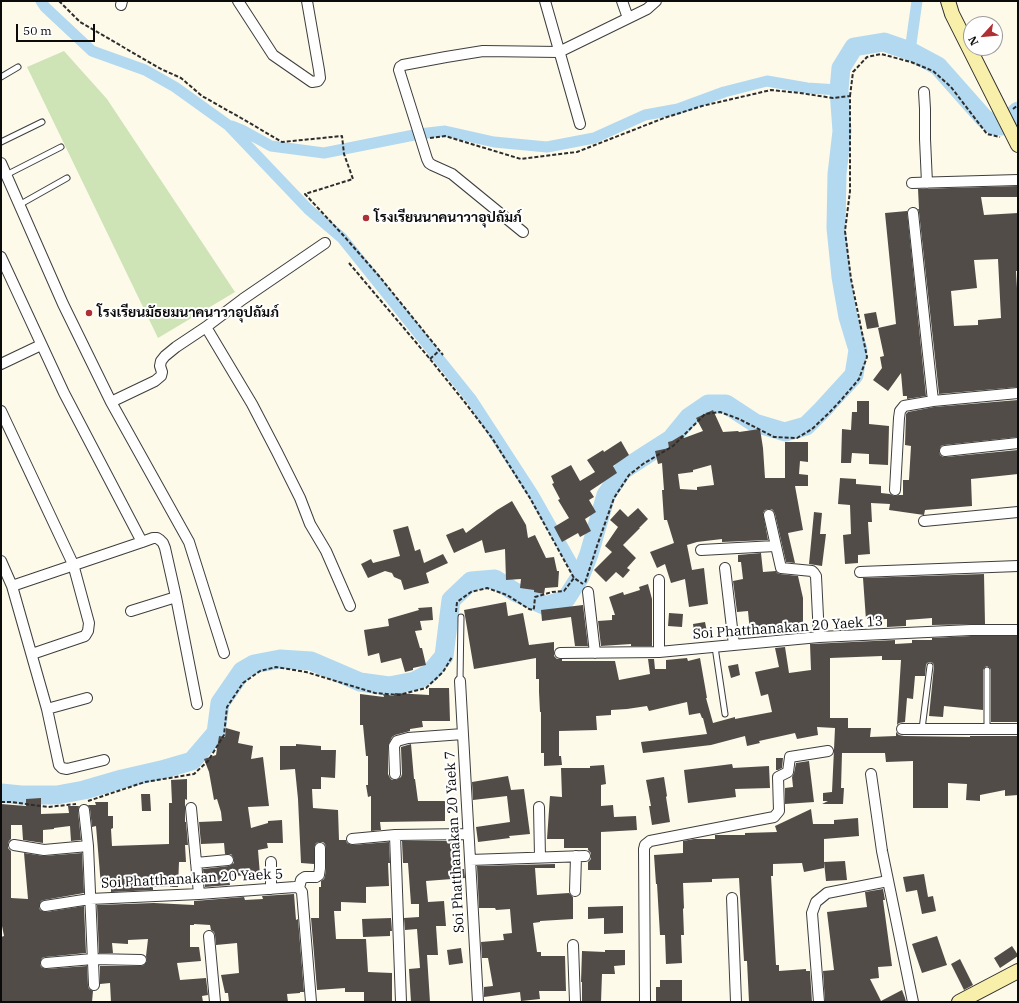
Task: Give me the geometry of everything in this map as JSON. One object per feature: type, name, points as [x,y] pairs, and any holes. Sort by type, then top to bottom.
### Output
[{"type":"street","points":[[238,1],[273,55],[312,82],[318,81],[320,78],[307,1]]},
{"type":"street","points":[[544,1],[580,124]]},
{"type":"street","points":[[622,1],[628,18]]},
{"type":"street","points":[[523,232],[452,174],[429,163],[399,70],[400,67],[403,65],[483,51],[559,52],[647,9],[656,1]]},
{"type":"street","points":[[948,1],[952,14],[1015,139]]},
{"type":"street","points":[[924,92],[926,109],[925,139],[927,183]]},
{"type":"street","points":[[1,163],[62,304],[111,402],[189,542],[224,652]]},
{"type":"street","points":[[912,183],[1018,180]]},
{"type":"street","points":[[913,213],[933,400]]},
{"type":"street","points":[[111,402],[155,382],[161,376],[161,361],[176,347],[325,243]]},
{"type":"street","points":[[1,258],[64,393],[142,542]]},
{"type":"street","points":[[206,327],[252,404],[277,452],[300,498],[310,524],[326,551],[350,606]]},
{"type":"street","points":[[1,364],[41,345]]},
{"type":"street","points":[[895,490],[900,410],[904,406],[933,400],[1018,393]]},
{"type":"street","points":[[1,411],[73,564],[89,623],[88,631],[85,636],[32,654]]},
{"type":"street","points":[[945,451],[1018,443]]},
{"type":"street","points":[[924,521],[1018,512]]},
{"type":"street","points":[[769,515],[781,568],[812,571],[816,576],[819,637]]},
{"type":"street","points":[[12,586],[73,564],[157,538],[163,544],[176,597],[198,704]]},
{"type":"street","points":[[701,550],[776,546]]},
{"type":"street","points":[[1,561],[12,586],[32,654],[60,765],[62,768],[67,769],[104,760]]},
{"type":"street","points":[[860,572],[1018,566]]},
{"type":"street","points":[[725,568],[734,645]]},
{"type":"street","points":[[658,580],[659,652]]},
{"type":"street","points":[[588,592],[595,653]]},
{"type":"street","points":[[131,611],[176,597]]},
{"type":"street","name":"Soi Phatthanakan 20 Yaek 13","points":[[560,653],[659,652],[819,637],[970,630],[1018,630]]},
{"type":"street","name":"Soi Phatthanakan 20 Yaek 7","points":[[460,681],[478,1002]]},
{"type":"street","points":[[47,709],[87,698]]},
{"type":"street","points":[[902,729],[1018,729]]},
{"type":"street","points":[[395,774],[394,746],[397,741],[408,738],[463,734]]},
{"type":"street","points":[[646,1002],[645,845],[650,841],[774,817],[779,811],[778,777],[788,772],[790,757],[828,751]]},
{"type":"street","points":[[871,774],[882,851],[913,1002]]},
{"type":"street","points":[[82,805],[88,846],[94,985]]},
{"type":"street","points":[[539,807],[540,857]]},
{"type":"street","points":[[191,808],[199,894]]},
{"type":"street","points":[[352,839],[395,835],[468,834]]},
{"type":"street","points":[[395,835],[400,1002]]},
{"type":"street","points":[[14,846],[44,850],[88,846]]},
{"type":"street","points":[[299,888],[302,878],[319,875],[320,848]]},
{"type":"street","points":[[470,860],[581,856],[575,891]]},
{"type":"street","points":[[196,863],[228,860]]},
{"type":"street","points":[[271,862],[271,889]]},
{"type":"street","points":[[819,1002],[812,913],[816,902],[827,893],[888,881]]},
{"type":"street","name":"Soi Phatthanakan 20 Yaek 5","points":[[45,906],[90,899],[199,894],[295,887],[299,888],[302,892],[311,1002]]},
{"type":"street","points":[[732,898],[736,1002]]},
{"type":"street","points":[[209,936],[215,1002]]},
{"type":"street","points":[[573,945],[575,1002]]},
{"type":"street","points":[[46,963],[93,959],[141,960]]},
{"type":"street","points":[[959,1002],[1018,971]]},
{"type":"lane","points":[[1,77],[18,67]]},
{"type":"lane","points":[[1,142],[42,122]]},
{"type":"lane","points":[[6,175],[61,147]]},
{"type":"lane","points":[[19,205],[68,178]]},
{"type":"lane","points":[[460,681],[461,617]]},
{"type":"lane","points":[[716,647],[725,714]]},
{"type":"lane","points":[[922,729],[930,666]]},
{"type":"lane","points":[[987,670],[987,729]]},
{"type":"path","points":[[59,1],[80,22],[161,69],[181,78],[202,96],[282,142],[342,136],[344,154],[353,179],[305,194],[344,235],[443,354]]},
{"type":"path","points":[[349,263],[430,358],[492,438],[530,498],[574,578],[584,586],[614,498],[629,475],[643,464],[673,446],[705,414],[720,412],[739,419],[774,437],[798,438],[812,429],[829,413],[859,379],[868,358],[851,279],[844,231],[850,191],[850,96],[833,98],[770,90],[702,106],[664,118],[577,152],[521,159],[445,136],[421,139]]},
{"type":"path","points":[[430,358],[440,350]]},
{"type":"path","points":[[455,615],[457,602],[471,592],[487,588],[507,595],[533,610],[535,597],[552,592],[564,591],[574,578]]},
{"type":"path","points":[[1,802],[48,807],[82,805],[144,782],[194,774],[208,761],[224,735],[228,706],[243,683],[260,671],[276,667],[306,672],[375,693],[399,695],[426,688],[442,672],[452,658],[452,650]]},
{"type":"green space","points":[[64,51],[107,99],[235,292],[158,338],[27,67]]},
{"type":"building","points":[[1018,186],[1018,197],[981,197],[984,215],[1018,213],[1018,271],[1016,271],[1018,288],[1018,387],[939,394],[918,209],[918,189]],"holes":[[[998,259],[1001,318],[978,320],[978,325],[954,326],[951,291],[977,288],[974,260]]]},
{"type":"building","points":[[907,211],[926,396],[907,399],[907,396],[903,396],[901,373],[888,391],[873,380],[882,368],[880,357],[884,356],[878,328],[896,324],[885,213]]},
{"type":"building","points":[[876,312],[879,327],[867,329],[864,314]]},
{"type":"building","points":[[1018,400],[1018,437],[944,445],[941,446],[939,451],[940,455],[946,457],[1018,450],[1018,474],[971,479],[972,506],[925,510],[924,515],[889,510],[890,504],[871,503],[872,522],[868,522],[870,554],[858,555],[858,563],[845,564],[843,535],[851,534],[850,505],[838,504],[840,478],[856,479],[856,484],[881,486],[881,493],[894,496],[903,495],[903,480],[909,480],[911,446],[905,445],[906,414],[908,412],[934,407]]},
{"type":"building","points":[[857,401],[869,401],[869,424],[889,426],[888,465],[869,464],[869,454],[852,453],[851,463],[841,463],[842,429],[851,430],[852,412],[857,412]]},
{"type":"building","points":[[713,410],[723,432],[739,432],[760,429],[765,478],[785,478],[785,442],[808,442],[808,462],[800,461],[799,474],[808,475],[808,486],[795,486],[803,530],[788,533],[795,563],[786,562],[775,514],[771,509],[765,510],[763,513],[768,540],[722,542],[722,539],[697,542],[687,545],[692,570],[704,568],[708,604],[689,607],[685,579],[671,583],[665,564],[657,568],[650,552],[674,543],[667,520],[664,520],[662,463],[658,464],[655,451],[669,448],[668,442],[682,435],[684,438],[703,431],[696,418]],"holes":[[[711,465],[714,485],[697,487],[697,490],[680,489],[678,474],[693,472],[693,470]]]},
{"type":"building","points":[[621,441],[629,455],[613,466],[617,473],[590,491],[594,497],[589,500],[596,512],[585,519],[591,531],[580,537],[578,533],[562,542],[554,527],[569,518],[558,500],[560,499],[552,484],[554,483],[551,476],[571,465],[580,481],[595,472],[587,460],[603,450],[604,452]]},
{"type":"building","points":[[512,501],[526,525],[528,538],[535,535],[546,558],[554,557],[557,571],[559,571],[558,587],[545,588],[544,594],[534,592],[534,590],[520,588],[521,579],[506,580],[505,549],[485,553],[482,540],[454,553],[446,535],[463,528],[466,533]]},
{"type":"building","points":[[638,508],[648,519],[623,545],[636,558],[627,568],[630,570],[623,578],[616,572],[606,582],[594,570],[612,552],[605,546],[618,527],[610,520],[620,509],[628,517]]},
{"type":"building","points":[[814,512],[822,513],[820,534],[826,534],[822,566],[809,564]]},
{"type":"building","points":[[408,526],[415,551],[420,549],[424,563],[443,554],[448,563],[426,573],[429,583],[404,590],[401,580],[394,577],[392,573],[385,571],[368,578],[361,564],[371,559],[373,563],[400,556],[393,530]]},
{"type":"building","points":[[761,553],[763,572],[776,571],[780,574],[798,576],[803,598],[803,628],[775,628],[750,632],[748,611],[737,612],[733,581],[743,579],[741,562],[738,562],[738,555]]},
{"type":"building","points":[[984,574],[985,624],[932,625],[932,618],[906,620],[906,626],[887,627],[887,619],[866,620],[863,578]]},
{"type":"building","points":[[648,584],[652,599],[652,646],[631,646],[631,644],[601,646],[598,621],[612,620],[612,615],[615,615],[609,597],[623,592],[624,595],[640,590],[639,587]]},
{"type":"building","points":[[506,602],[508,616],[523,613],[529,645],[554,642],[554,656],[557,659],[562,659],[562,661],[615,661],[619,680],[650,674],[648,659],[654,659],[655,669],[666,669],[666,660],[687,658],[688,661],[700,658],[706,698],[713,723],[735,717],[735,719],[772,712],[768,694],[761,696],[755,672],[779,667],[775,648],[785,647],[789,673],[811,670],[810,644],[895,640],[895,644],[912,643],[912,640],[932,640],[932,638],[1018,636],[1018,722],[991,722],[991,670],[987,666],[983,670],[983,710],[944,706],[943,717],[929,716],[934,666],[933,663],[930,662],[926,665],[925,676],[915,676],[913,699],[907,698],[905,722],[897,725],[901,660],[882,660],[882,656],[830,658],[830,718],[848,718],[848,728],[871,728],[870,737],[896,736],[896,732],[899,735],[904,736],[1018,736],[1018,795],[1005,796],[1005,790],[980,795],[980,801],[966,800],[967,784],[948,783],[948,808],[913,808],[913,761],[886,762],[885,753],[842,753],[841,788],[844,788],[843,804],[822,804],[828,801],[823,801],[823,793],[832,792],[835,728],[817,727],[818,735],[797,739],[795,733],[759,741],[760,743],[747,746],[745,736],[711,745],[643,753],[641,742],[707,734],[703,718],[700,713],[689,715],[687,702],[649,711],[647,706],[611,710],[611,715],[596,716],[597,730],[559,731],[559,756],[561,756],[562,765],[544,766],[544,753],[541,753],[541,712],[539,679],[536,679],[536,658],[474,669],[464,610]]},
{"type":"building","points":[[583,605],[588,646],[575,646],[571,617],[542,621],[541,610]]},
{"type":"building","points":[[432,607],[433,620],[420,621],[422,630],[415,631],[420,648],[422,648],[426,665],[413,668],[413,670],[405,672],[401,658],[381,663],[379,653],[368,656],[364,630],[389,626],[388,619],[419,610],[418,608]]},
{"type":"building","points":[[669,613],[683,614],[682,627],[668,626]]},
{"type":"building","points":[[705,622],[708,637],[695,639],[693,624]]},
{"type":"building","points":[[738,664],[740,675],[731,678],[728,666]]},
{"type":"building","points":[[429,688],[449,688],[450,721],[422,721],[423,727],[410,729],[410,731],[392,737],[388,746],[388,774],[392,780],[396,780],[401,777],[401,747],[411,744],[414,779],[418,801],[445,801],[445,821],[380,822],[381,830],[371,831],[371,796],[368,797],[366,785],[368,785],[368,756],[366,756],[363,725],[360,725],[360,694],[384,697],[383,694],[394,696],[395,693],[429,695]]},
{"type":"building","points":[[226,728],[240,732],[238,743],[253,746],[251,759],[263,757],[269,806],[248,807],[251,828],[268,823],[268,821],[282,820],[283,843],[267,843],[268,848],[258,850],[260,875],[228,876],[230,885],[205,887],[203,869],[229,866],[234,863],[231,854],[225,854],[224,843],[201,844],[199,822],[222,821],[217,799],[214,800],[209,772],[204,759],[216,755],[219,736],[225,737]]},
{"type":"building","points":[[296,744],[321,746],[321,750],[336,750],[335,778],[321,777],[321,789],[312,789],[313,808],[338,810],[339,840],[346,840],[347,843],[352,845],[389,842],[389,886],[366,887],[366,903],[341,902],[341,911],[334,911],[336,939],[366,939],[368,972],[392,973],[392,1002],[364,1002],[364,992],[345,992],[345,988],[317,990],[311,918],[319,918],[319,887],[321,887],[321,881],[325,876],[326,848],[323,842],[316,843],[314,848],[314,864],[301,863],[295,769],[280,770],[280,746],[296,746]]},
{"type":"building","points":[[776,758],[783,758],[782,768],[778,770],[776,770]]},
{"type":"building","points":[[809,761],[814,802],[785,804],[785,788],[793,787],[792,777],[796,763]]},
{"type":"building","points":[[732,764],[733,768],[769,766],[770,788],[735,789],[736,797],[688,803],[684,770]]},
{"type":"building","points":[[604,765],[606,784],[601,785],[601,806],[613,805],[614,817],[636,816],[637,830],[601,832],[601,870],[588,870],[588,862],[591,859],[591,853],[588,848],[564,848],[564,839],[547,839],[550,796],[562,797],[561,768],[590,768],[590,766]]},
{"type":"building","points":[[508,776],[511,790],[524,789],[530,834],[509,836],[510,838],[478,842],[476,827],[510,822],[507,796],[473,800],[472,782]]},
{"type":"building","points":[[664,777],[670,822],[652,825],[649,806],[651,806],[646,780]]},
{"type":"building","points":[[187,779],[185,822],[188,845],[185,845],[186,862],[179,862],[178,887],[153,887],[153,890],[111,892],[111,886],[101,886],[96,826],[92,827],[90,809],[88,805],[96,805],[95,802],[108,802],[108,816],[113,816],[113,828],[111,829],[112,846],[169,844],[169,803],[172,803],[171,780]]},
{"type":"building","points":[[141,794],[150,794],[151,811],[142,811]]},
{"type":"building","points":[[41,798],[41,814],[69,813],[68,806],[79,806],[78,811],[81,840],[71,841],[70,826],[43,830],[43,843],[23,840],[22,825],[11,825],[11,839],[8,844],[8,848],[11,851],[11,898],[28,899],[24,853],[44,856],[82,853],[84,893],[44,900],[41,901],[39,907],[40,910],[46,912],[84,906],[86,953],[45,957],[42,958],[40,963],[41,967],[46,969],[87,966],[88,986],[89,989],[93,991],[92,1002],[1,1002],[1,937],[4,936],[1,921],[1,804],[26,806],[26,799]]},
{"type":"building","points":[[811,809],[813,824],[834,824],[834,820],[858,818],[859,836],[824,839],[824,868],[804,872],[802,863],[773,864],[773,876],[771,876],[776,965],[779,965],[779,971],[806,969],[806,971],[810,971],[812,1002],[749,1002],[747,961],[744,961],[739,878],[712,879],[712,882],[683,883],[684,935],[681,935],[682,963],[666,964],[665,935],[660,935],[654,855],[683,853],[683,841],[694,839],[715,839],[715,835],[745,835],[745,833],[777,832],[775,826]]},
{"type":"building","points":[[402,841],[453,841],[454,869],[464,869],[465,878],[426,881],[428,902],[444,901],[446,926],[436,926],[438,955],[427,955],[430,1002],[411,1002],[409,969],[420,968],[417,929],[405,930],[404,918],[419,917],[419,904],[411,904],[408,863],[403,863]]},
{"type":"building","points":[[845,861],[847,880],[826,881],[824,862]]},
{"type":"building","points":[[555,864],[555,868],[535,868],[537,895],[569,893],[573,897],[573,919],[540,921],[533,923],[537,952],[541,952],[541,956],[565,956],[566,991],[539,991],[540,999],[521,1001],[520,992],[484,997],[484,987],[493,986],[488,958],[482,958],[481,942],[504,940],[503,934],[512,933],[510,909],[496,910],[495,908],[479,908],[477,866]]},
{"type":"building","points":[[924,874],[928,897],[933,896],[936,911],[922,914],[917,890],[906,892],[903,877]]},
{"type":"building","points":[[883,889],[885,900],[883,900],[892,966],[878,967],[879,978],[870,979],[881,1001],[902,990],[906,1002],[825,1002],[823,971],[834,970],[827,912],[867,907],[865,892]]},
{"type":"building","points":[[294,894],[296,920],[298,919],[304,992],[287,994],[288,1002],[229,1002],[228,993],[225,993],[221,975],[239,973],[237,943],[216,945],[215,935],[211,930],[210,925],[190,925],[190,947],[199,947],[201,961],[177,963],[180,980],[206,978],[208,995],[202,996],[203,1002],[111,1002],[110,983],[100,984],[100,966],[144,965],[147,961],[146,956],[148,939],[128,940],[128,944],[112,943],[113,953],[99,953],[97,905],[154,903],[194,905],[194,901],[244,897],[245,900],[263,899],[262,896]]},
{"type":"building","points":[[623,906],[623,933],[604,934],[604,918],[588,919],[588,907]]},
{"type":"building","points":[[391,918],[392,931],[390,931],[390,936],[363,937],[362,919]]},
{"type":"building","points":[[937,936],[947,965],[922,973],[912,944]]},
{"type":"building","points":[[1012,946],[1018,956],[1000,968],[994,958]]},
{"type":"building","points":[[461,948],[463,963],[449,965],[447,950]]},
{"type":"building","points":[[605,950],[625,950],[625,965],[614,966],[615,974],[602,974],[601,1002],[582,1002],[582,951],[605,952]]},
{"type":"building","points":[[960,959],[973,985],[964,990],[951,964]]},
{"type":"building","points":[[660,980],[682,980],[682,1002],[656,1002],[656,987],[660,987]]},
{"type":"waterway","points":[[41,1],[45,7],[92,51],[145,70],[175,87],[228,125],[308,209],[342,238],[472,400],[533,494],[580,577]]},
{"type":"waterway","points":[[910,51],[917,1]]},
{"type":"waterway","points":[[1,793],[21,795],[57,795],[84,790],[192,761],[216,733],[220,703],[242,671],[254,664],[280,659],[311,661],[360,682],[389,686],[415,681],[430,673],[444,656],[451,600],[471,581],[495,579],[515,592],[546,606],[566,599],[580,577],[589,554],[606,495],[623,470],[671,439],[689,417],[708,404],[726,404],[755,423],[785,432],[806,426],[854,375],[858,350],[848,317],[841,277],[836,228],[837,174],[842,131],[839,90],[841,68],[854,47],[884,42],[910,51],[938,66],[984,118],[995,126],[1002,126],[1018,111]]},
{"type":"waterway","points":[[232,126],[271,146],[324,153],[419,134],[445,131],[494,142],[547,147],[594,138],[645,115],[678,109],[724,92],[767,81],[807,88],[839,90]]},
{"type":"place","name":"โรงเรียนนาคนาวาอุปถัมภ์","points":[[366,218]]},
{"type":"place","name":"โรงเรียนมัธยมนาคนาวาอุปถัมภ์","points":[[89,313]]}]
